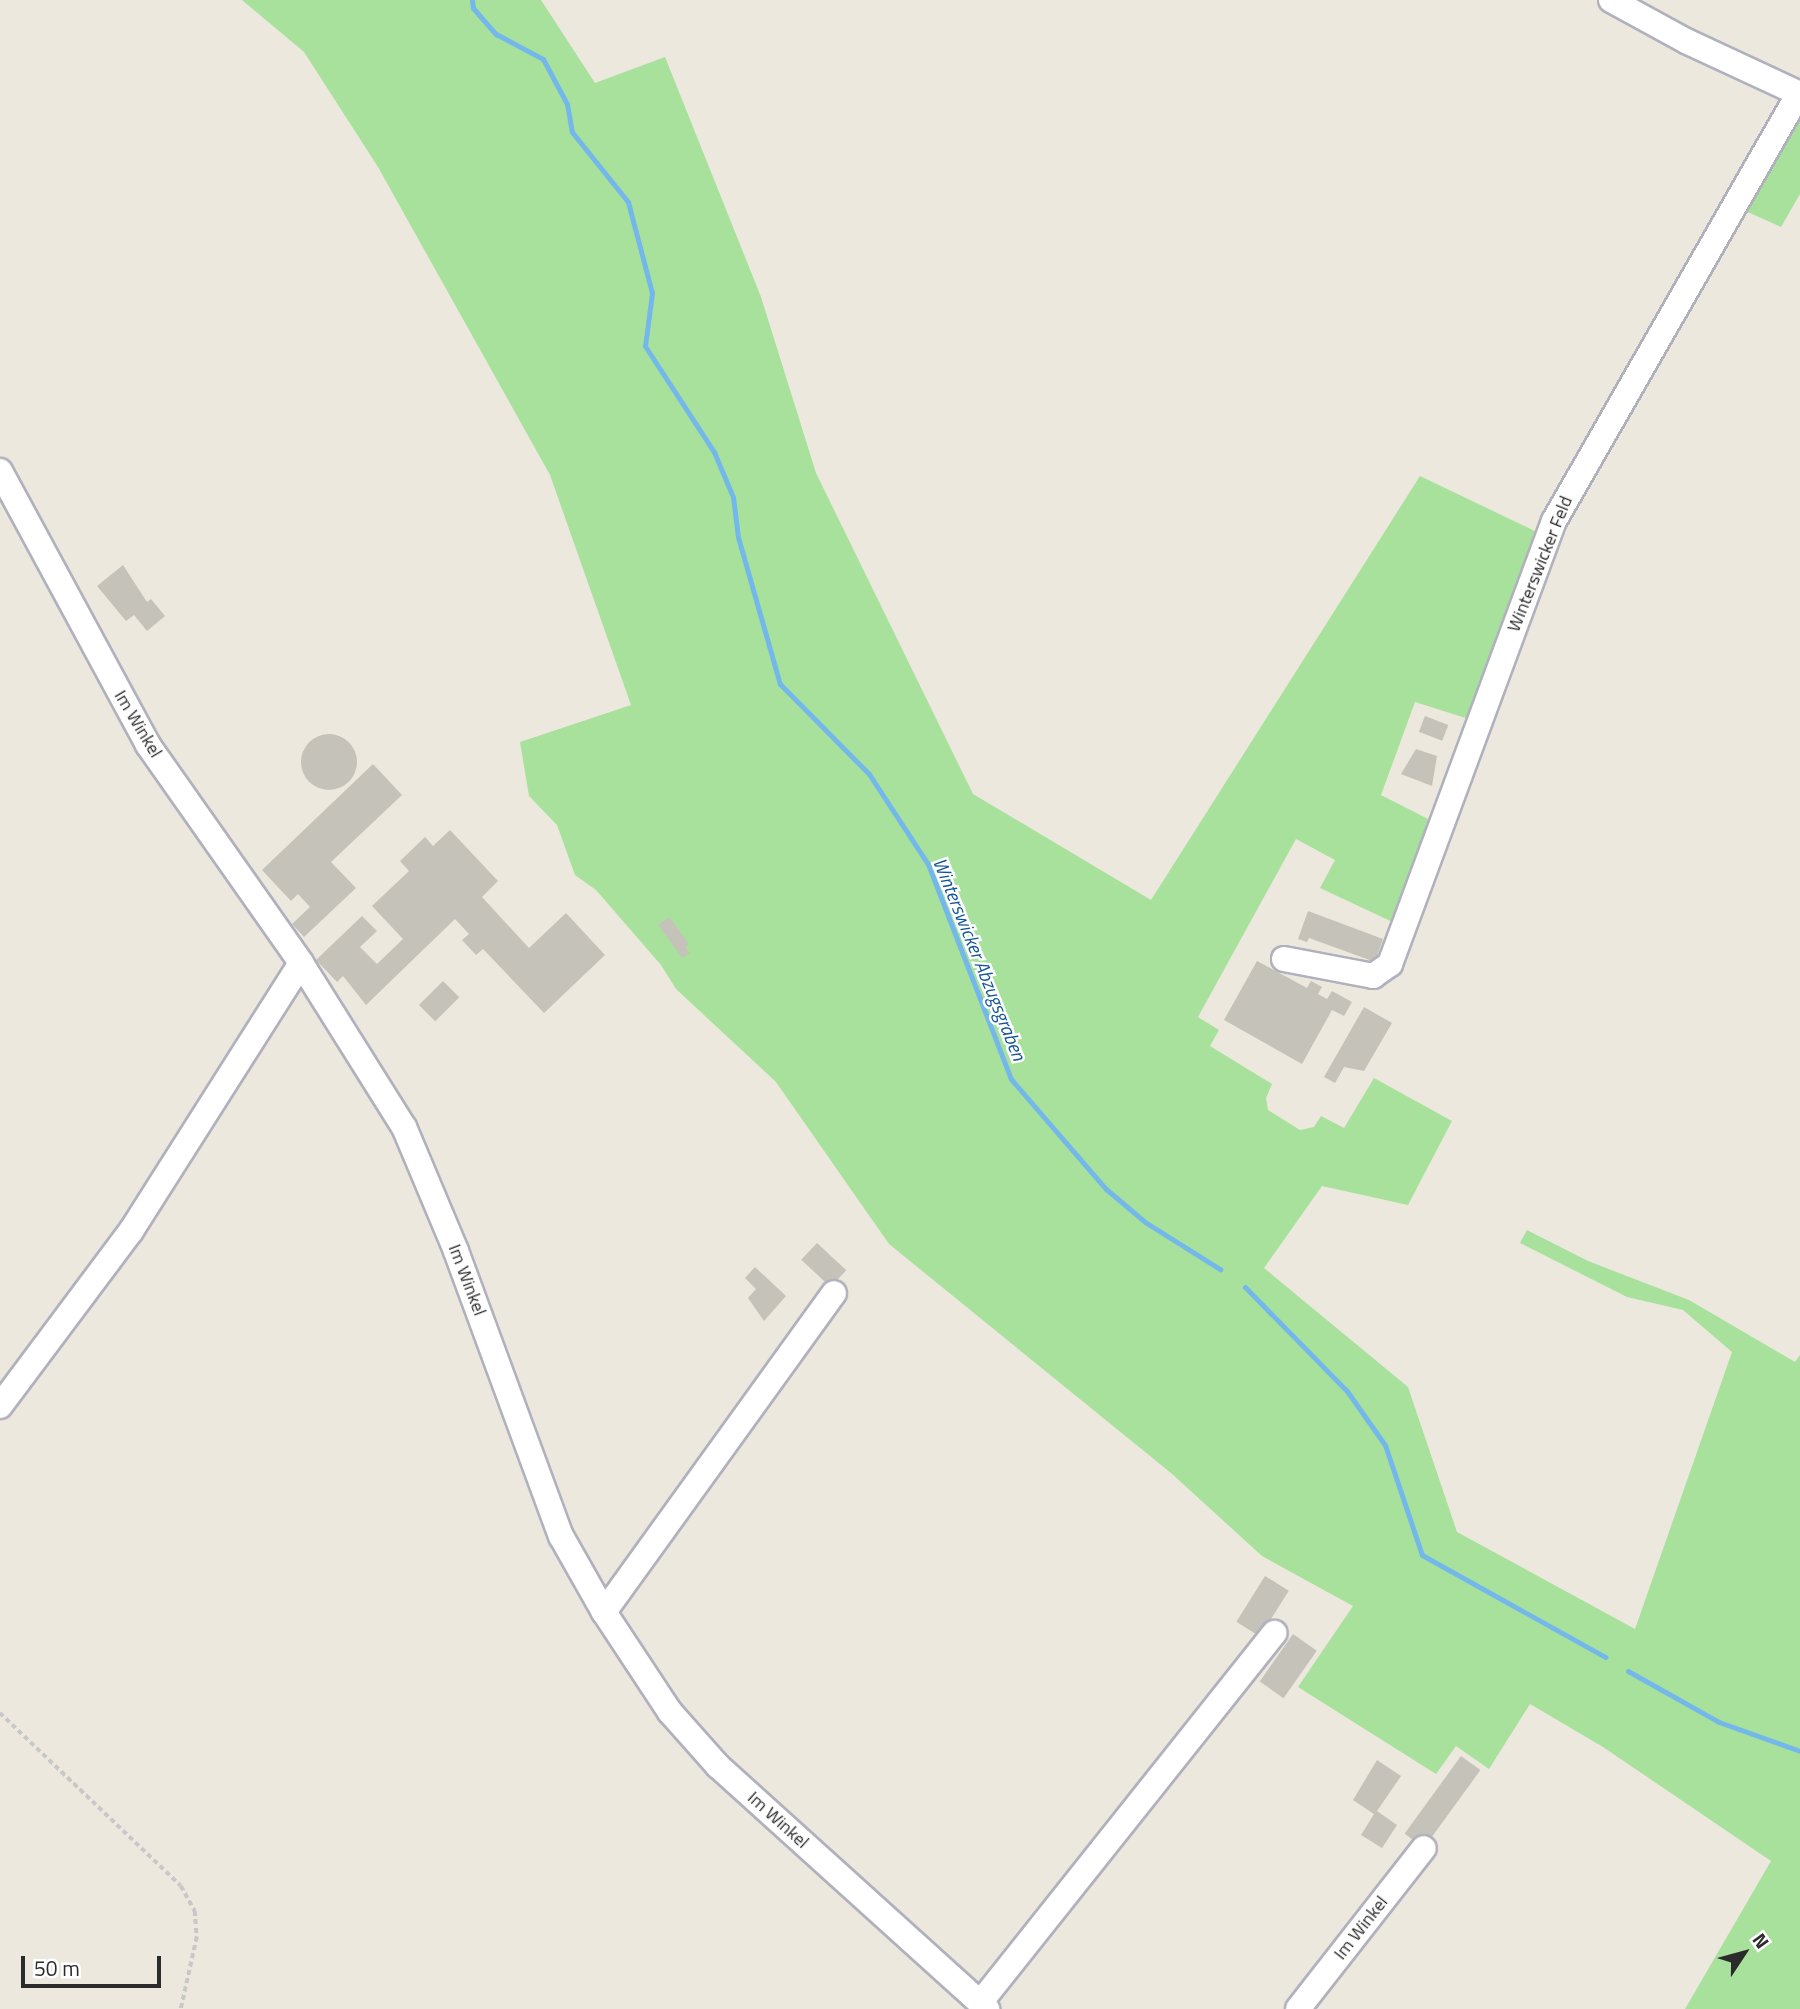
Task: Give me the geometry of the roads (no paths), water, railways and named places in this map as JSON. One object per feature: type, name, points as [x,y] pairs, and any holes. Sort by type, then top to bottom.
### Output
[{"type":"street","name":"Winterswicker Feld","points":[[1284,959],[1373,976],[1390,964],[1554,521],[1799,94],[1611,0]]},
{"type":"street","name":"Im Winkel","points":[[0,471],[148,745],[301,963],[404,1127],[456,1251],[561,1535],[604,1612],[670,1712],[718,1766],[984,2006],[1274,1633]]},
{"type":"street","points":[[0,1406],[131,1231],[301,963]]},
{"type":"street","points":[[604,1612],[834,1293]]},
{"type":"street","name":"Im Winkel","points":[[1298,2009],[1424,1847]]},
{"type":"waterway","name":"Winterswicker Abzugsgraben","points":[[472,0],[473,8],[496,34],[543,59],[567,104],[572,132],[628,202],[652,293],[645,346],[714,452],[733,497],[738,537],[780,684],[869,774],[928,864],[1011,1079],[1106,1189],[1145,1222],[1220,1269]]},
{"type":"waterway","name":"Winterswicker Abzugsgraben","points":[[1245,1287],[1347,1391],[1385,1445],[1422,1555],[1605,1657]]},
{"type":"waterway","name":"Winterswicker Abzugsgraben","points":[[1628,1671],[1719,1722],[1800,1751]]}]
